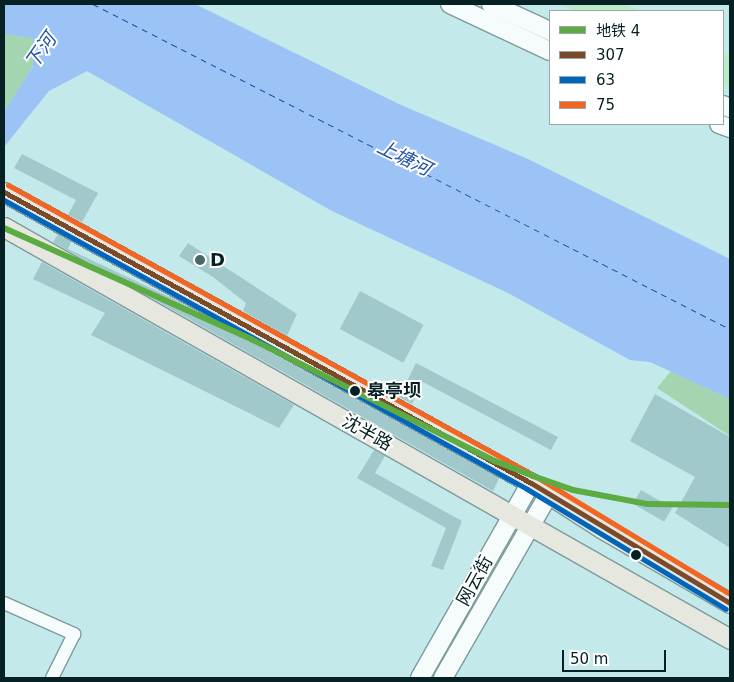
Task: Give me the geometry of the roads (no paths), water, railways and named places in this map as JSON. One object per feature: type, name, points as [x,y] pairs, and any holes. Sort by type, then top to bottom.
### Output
[{"type":"main road","name":"沈半路","points":[[4,192],[531,483],[601,528],[730,603]]},
{"type":"main road","name":"沈半路","points":[[4,228],[730,639]]},
{"type":"street","points":[[450,4],[549,51]]},
{"type":"street","points":[[491,4],[549,31]]},
{"type":"street","name":"网云街","points":[[420,678],[531,483]]},
{"type":"street","name":"网云街","points":[[443,678],[549,494]]},
{"type":"street","points":[[4,603],[74,634],[52,678]]},
{"type":"water","points":[[4,4],[195,4],[401,105],[528,159],[730,259],[730,399],[650,362],[630,360],[508,293],[332,211],[87,71],[49,91],[4,147],[4,112],[33,66],[33,38],[4,34]]},
{"type":"metro line","name":"4","points":[[4,228],[251,339],[495,461],[533,476],[573,490],[647,504],[730,505]]},
{"type":"place","name":"D","points":[[200,260]]},
{"type":"place","name":"皋亭坝","points":[[355,391]]},
{"type":"water label","name":"下河","points":[[41,51]]},
{"type":"water label","name":"上塘河","points":[[404,158]]}]
